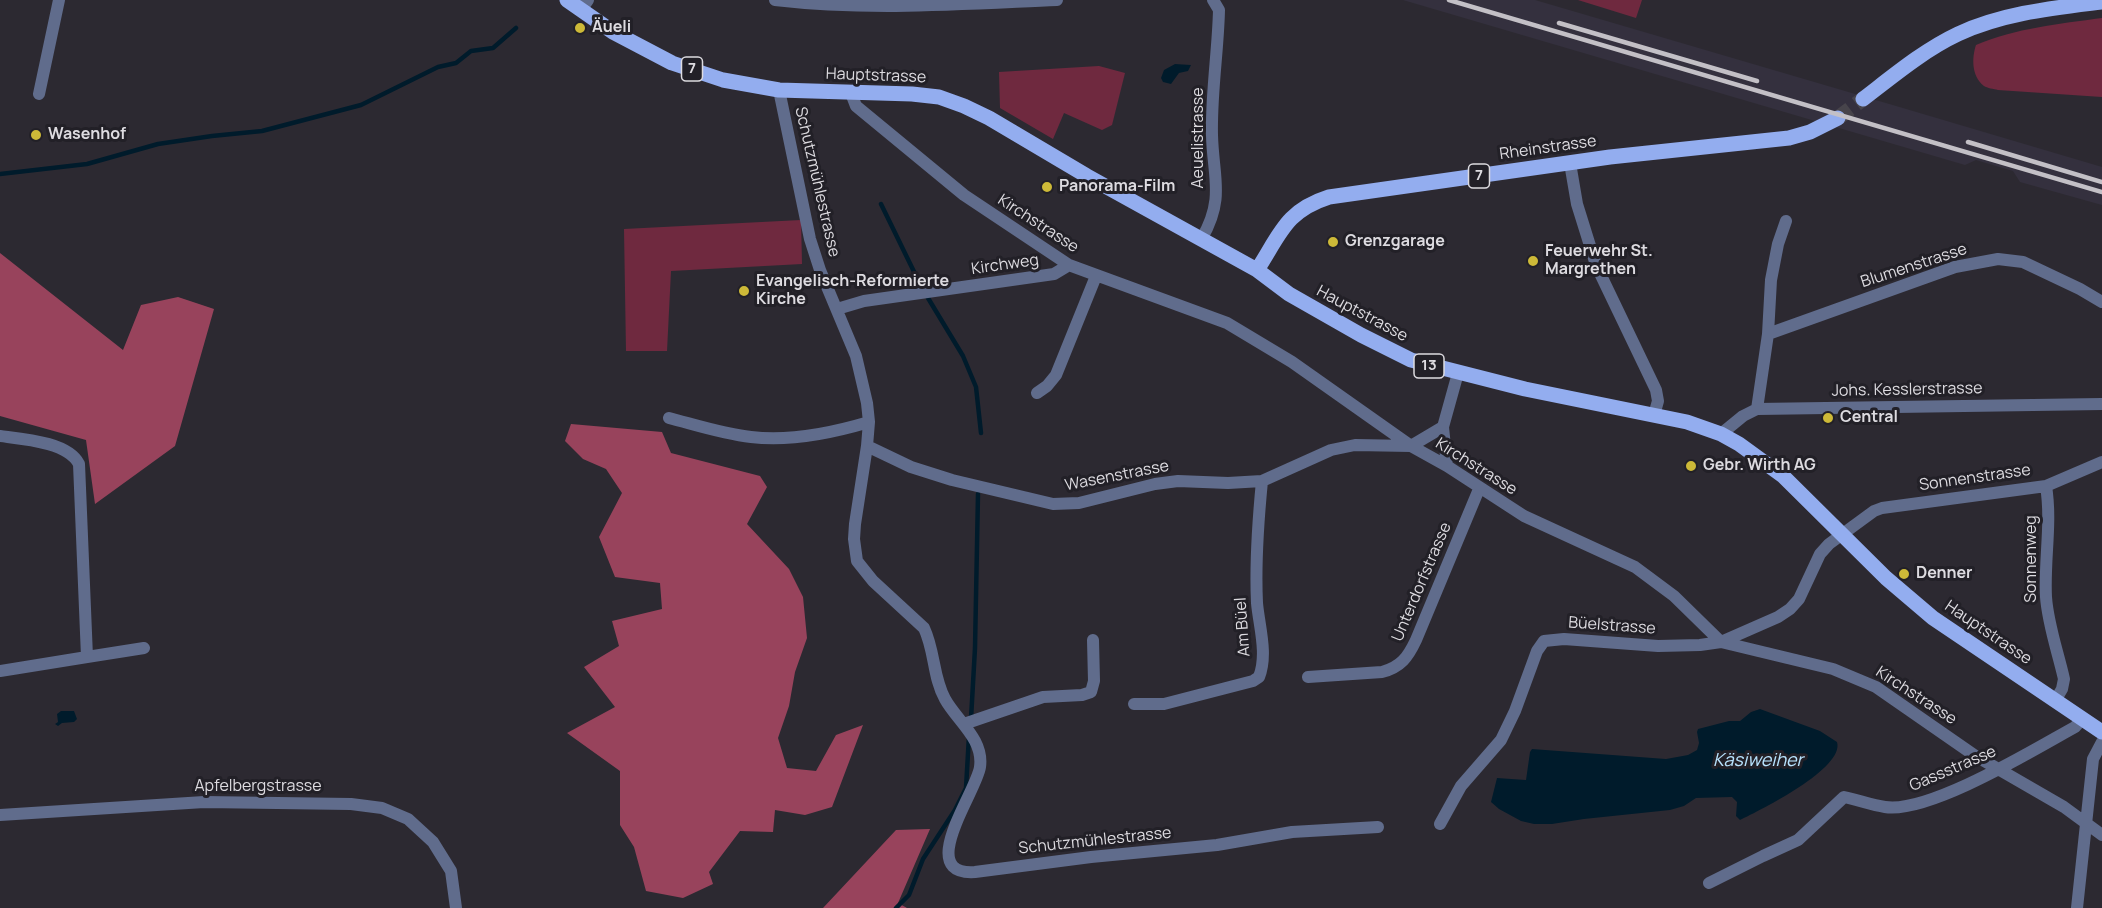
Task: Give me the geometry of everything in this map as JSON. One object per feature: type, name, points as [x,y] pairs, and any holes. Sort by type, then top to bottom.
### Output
[{"type":"main road","name":"Hauptstrasse","points":[[567,0],[585,5],[613,32],[672,63],[723,80],[779,90],[912,94],[939,97],[964,106],[1202,238],[1257,270],[1289,294],[1411,360],[1534,391],[1687,422],[1721,434],[1739,444],[1783,476],[1849,530],[1908,598],[1933,618],[2102,732]]},
{"type":"main road","points":[[1863,99],[1922,56],[1958,34],[2006,17],[2057,4],[2102,2]]},
{"type":"main road","name":"Rheinstrasse","points":[[1257,270],[1286,223],[1304,208],[1319,201],[1343,195],[1570,163],[1709,145],[1788,138],[1810,132],[1838,118]]},
{"type":"street","points":[[39,93],[59,0]]},
{"type":"street","points":[[775,0],[866,6],[1057,0]]},
{"type":"street","name":"Aeuelistrasse","points":[[1202,238],[1214,215],[1217,182],[1212,135],[1219,10],[1214,0]]},
{"type":"street","name":"Schutzmühlestrasse","points":[[779,90],[810,239],[862,375],[869,422],[855,524],[857,561],[873,581],[924,628],[933,651],[940,688],[952,710],[970,722],[981,758],[977,780],[950,838],[948,846],[950,861],[955,867],[967,872],[1218,845],[1292,832],[1378,827]]},
{"type":"street","name":"Kirchstrasse","points":[[851,93],[856,106],[964,195],[1069,265],[1227,323],[1292,362],[1411,446],[1447,466],[1479,489],[1540,525],[1635,567],[1674,596],[1721,642],[1833,669],[1876,687],[1974,754],[2085,821],[2102,835]]},
{"type":"street","points":[[1570,163],[1576,204],[1596,265],[1656,390],[1658,401],[1654,415]]},
{"type":"street","points":[[1721,434],[1743,416],[1758,409],[1768,334],[1771,280],[1778,244],[1786,222]]},
{"type":"street","name":"Blumenstrasse","points":[[1768,334],[1947,270],[1998,259],[2023,262],[2102,302]]},
{"type":"street","name":"Kirchweg","points":[[837,309],[864,301],[1054,274],[1069,265]]},
{"type":"street","points":[[1037,393],[1056,375],[1096,276]]},
{"type":"street","points":[[1447,466],[1443,427],[1458,373]]},
{"type":"street","name":"Johs. Kesslerstrasse","points":[[1758,409],[2102,404]]},
{"type":"street","points":[[669,418],[723,432],[782,439],[843,430],[869,422]]},
{"type":"street","points":[[1411,446],[1443,427]]},
{"type":"street","points":[[0,436],[56,447],[70,452],[79,464],[87,657]]},
{"type":"street","name":"Wasenstrasse","points":[[867,446],[930,474],[1053,504],[1079,503],[1155,484],[1178,481],[1246,483],[1262,481],[1331,450],[1355,445],[1411,446]]},
{"type":"street","name":"Sonnenstrasse","points":[[1849,530],[1874,511],[1882,508],[2046,486],[2102,462]]},
{"type":"street","name":"Am Büel","points":[[1134,704],[1164,704],[1253,681],[1259,676],[1262,662],[1257,603],[1256,546],[1262,481]]},
{"type":"street","name":"Sonnenweg","points":[[2046,486],[2049,515],[2046,598],[2064,680],[2062,690],[2055,701]]},
{"type":"street","name":"Unterdorfstrasse","points":[[1308,677],[1382,672],[1393,669],[1406,659],[1479,489]]},
{"type":"street","name":"Büelstrasse","points":[[1440,824],[1461,786],[1501,740],[1515,711],[1537,651],[1544,641],[1564,639],[1659,646],[1721,642],[1790,609],[1799,598],[1820,554],[1849,530]]},
{"type":"street","points":[[970,722],[1043,697],[1082,695],[1091,692],[1094,681],[1093,640]]},
{"type":"street","points":[[0,671],[144,648]]},
{"type":"street","name":"Gassstrasse","points":[[1708,883],[1762,855],[1798,840],[1844,797],[1884,807],[1905,806],[1939,796],[1999,769],[2075,727],[2082,718]]},
{"type":"street","points":[[2077,908],[2093,759],[2102,742]]},
{"type":"street","name":"Apfelbergstrasse","points":[[0,815],[204,802],[351,804],[382,808],[408,819],[433,842],[451,871],[456,908]]},
{"type":"shaded area","points":[[1403,0],[1535,0],[2102,167],[2102,205],[2020,182],[2013,171],[1976,160],[1965,165]]},
{"type":"shaded area","points":[[1578,0],[1642,0],[1636,18]]},
{"type":"shaded area","points":[[2102,18],[2102,97],[1998,90],[1984,86],[1977,77],[1973,61],[1976,45],[2022,31]]},
{"type":"shaded area","points":[[1099,66],[1125,73],[1112,125],[1102,130],[1064,113],[1053,139],[1000,108],[999,72]]},
{"type":"shaded area","points":[[801,220],[802,264],[671,271],[667,351],[626,351],[624,229]]},
{"type":"shaded area","points":[[0,253],[123,350],[141,305],[178,297],[214,309],[175,446],[95,504],[86,440],[0,416]]},
{"type":"shaded area","points":[[571,424],[662,432],[671,453],[760,476],[767,487],[747,524],[789,569],[803,597],[807,638],[795,672],[789,706],[778,738],[787,768],[816,771],[836,735],[863,725],[832,807],[805,815],[775,810],[773,832],[740,831],[709,872],[713,884],[683,898],[646,891],[634,847],[620,825],[620,771],[567,733],[615,707],[584,667],[619,646],[612,621],[662,609],[660,583],[615,577],[599,537],[622,493],[606,469],[583,459],[565,441]]},
{"type":"shaded area","points":[[930,829],[898,903],[907,908],[823,908],[896,830]]},
{"type":"water","points":[[1175,64],[1191,65],[1188,71],[1179,73],[1171,84],[1163,82],[1161,78],[1164,70]]},
{"type":"water","name":"Käsiweiher","points":[[1760,709],[1820,731],[1837,742],[1836,752],[1828,764],[1799,787],[1740,820],[1736,816],[1737,802],[1732,797],[1696,798],[1684,806],[1670,810],[1552,824],[1521,821],[1491,802],[1497,778],[1526,780],[1532,749],[1666,759],[1688,755],[1697,750],[1698,729],[1729,721],[1740,721],[1751,712]]},
{"type":"water","points":[[61,711],[74,711],[77,719],[58,726],[55,724],[58,722],[57,714]]},
{"type":"waterway","points":[[0,174],[87,164],[158,144],[262,131],[361,105],[438,67],[456,63],[471,51],[493,48],[516,28]]},
{"type":"waterway","points":[[881,204],[920,284]]},
{"type":"waterway","points":[[928,298],[963,356],[976,387],[981,433]]},
{"type":"waterway","points":[[971,719],[978,494]]},
{"type":"waterway","points":[[896,908],[909,895],[923,859],[955,810],[966,788],[969,736]]},
{"type":"tunnel","points":[[1838,118],[1863,99]]},
{"type":"railway","points":[[1449,0],[2102,192]]},
{"type":"railway","points":[[1559,23],[1757,81]]},
{"type":"railway","points":[[1968,142],[2102,182]]},
{"type":"place","name":"Äueli","points":[[580,28]]},
{"type":"place","name":"Wasenhof","points":[[36,135]]},
{"type":"place","name":"Panorama-Film","points":[[1047,187]]},
{"type":"place","name":"Grenzgarage","points":[[1333,242]]},
{"type":"place","name":"Feuerwehr St. Margrethen","points":[[1533,261]]},
{"type":"place","name":"Evangelisch-Reformierte Kirche","points":[[744,291]]},
{"type":"place","name":"Central","points":[[1828,418]]},
{"type":"place","name":"Gebr. Wirth AG","points":[[1691,466]]},
{"type":"place","name":"Denner","points":[[1904,574]]}]
